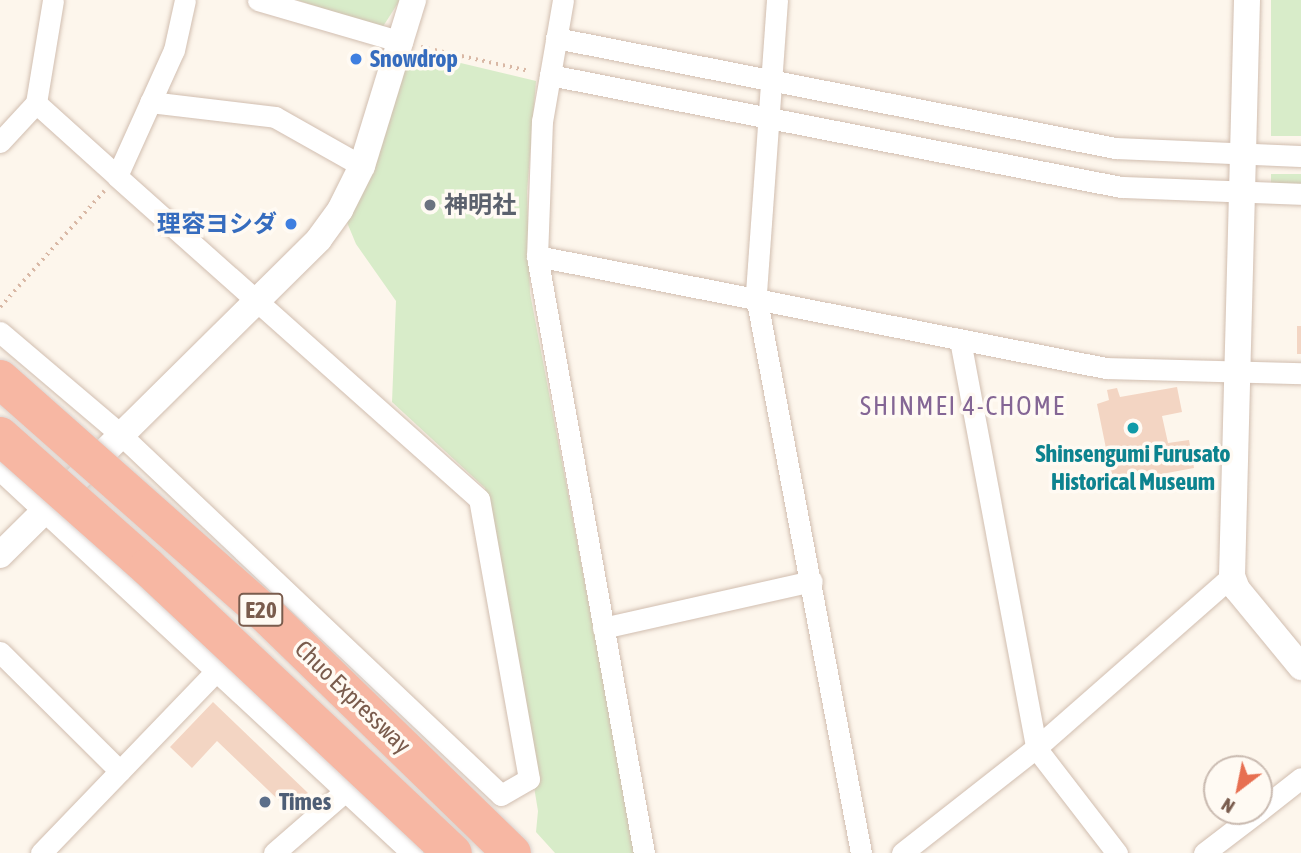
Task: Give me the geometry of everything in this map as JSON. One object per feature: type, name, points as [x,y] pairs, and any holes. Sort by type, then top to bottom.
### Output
[{"type":"highway","name":"Chuo Expressway","points":[[0,379],[271,619],[512,853]]},
{"type":"highway","name":"Chuo Expressway","points":[[0,436],[148,567],[453,853]]},
{"type":"street","points":[[0,142],[37,103],[52,0]]},
{"type":"street","points":[[117,177],[174,50],[185,0]]},
{"type":"street","points":[[258,0],[402,42]]},
{"type":"street","points":[[0,555],[119,433],[256,303],[318,239],[340,209],[362,166],[413,0]]},
{"type":"street","points":[[564,0],[542,121],[537,256],[644,853]]},
{"type":"street","points":[[777,0],[756,296],[812,580],[861,853]]},
{"type":"street","points":[[1247,0],[1240,193],[1240,372],[1232,576],[1237,589],[1301,667]]},
{"type":"street","points":[[556,38],[1115,148],[1301,156]]},
{"type":"street","points":[[550,75],[1121,187],[1301,194]]},
{"type":"street","points":[[150,102],[275,117],[362,166]]},
{"type":"street","points":[[0,332],[119,433],[419,714],[501,795],[529,779],[479,499],[256,303],[37,103]]},
{"type":"street","points":[[537,256],[756,296],[1106,368],[1301,373]]},
{"type":"street","points":[[960,340],[1036,748],[1117,853]]},
{"type":"street","points":[[0,470],[214,673],[412,853]]},
{"type":"street","points":[[902,853],[1036,748],[1232,576]]},
{"type":"street","points":[[603,628],[812,580]]},
{"type":"street","points":[[0,652],[120,771]]},
{"type":"street","points":[[41,853],[214,673]]},
{"type":"street","points":[[274,853],[348,795],[419,714]]},
{"type":"street","points":[[1273,800],[1301,778]]},
{"type":"street","points":[[1205,853],[1241,825]]},
{"type":"path","points":[[402,42],[550,75]]},
{"type":"path","points":[[0,307],[117,177]]},
{"type":"green space","points":[[297,0],[400,0],[382,28]]},
{"type":"green space","points":[[1271,0],[1301,0],[1301,136],[1271,136]]},
{"type":"green space","points":[[406,50],[536,81],[527,192],[530,293],[636,853],[555,853],[536,832],[538,811],[485,488],[392,402],[396,301],[356,244],[346,220]]},
{"type":"green space","points":[[1271,174],[1301,174],[1301,184],[1271,184]]},
{"type":"building","points":[[1297,326],[1301,326],[1301,354],[1297,354]]},
{"type":"building","name":"Shinsengumi Furusato Historical Museum","points":[[1177,387],[1182,412],[1162,416],[1168,443],[1189,440],[1194,468],[1113,483],[1097,404],[1109,400],[1107,390],[1117,388],[1120,397]]},
{"type":"building","points":[[213,702],[308,793],[291,812],[217,741],[192,768],[170,747]]},
{"type":"place","name":"Snowdrop","points":[[356,59]]},
{"type":"place","name":"神明社","points":[[430,205]]},
{"type":"place","name":"理容ヨシダ","points":[[291,224]]},
{"type":"place","name":"Shinsengumi Furusato Historical Museum","points":[[1133,428]]},
{"type":"place","name":"Times","points":[[265,802]]},
{"type":"district","name":"SHINMEI 4-CHOME","points":[[963,407]]}]
